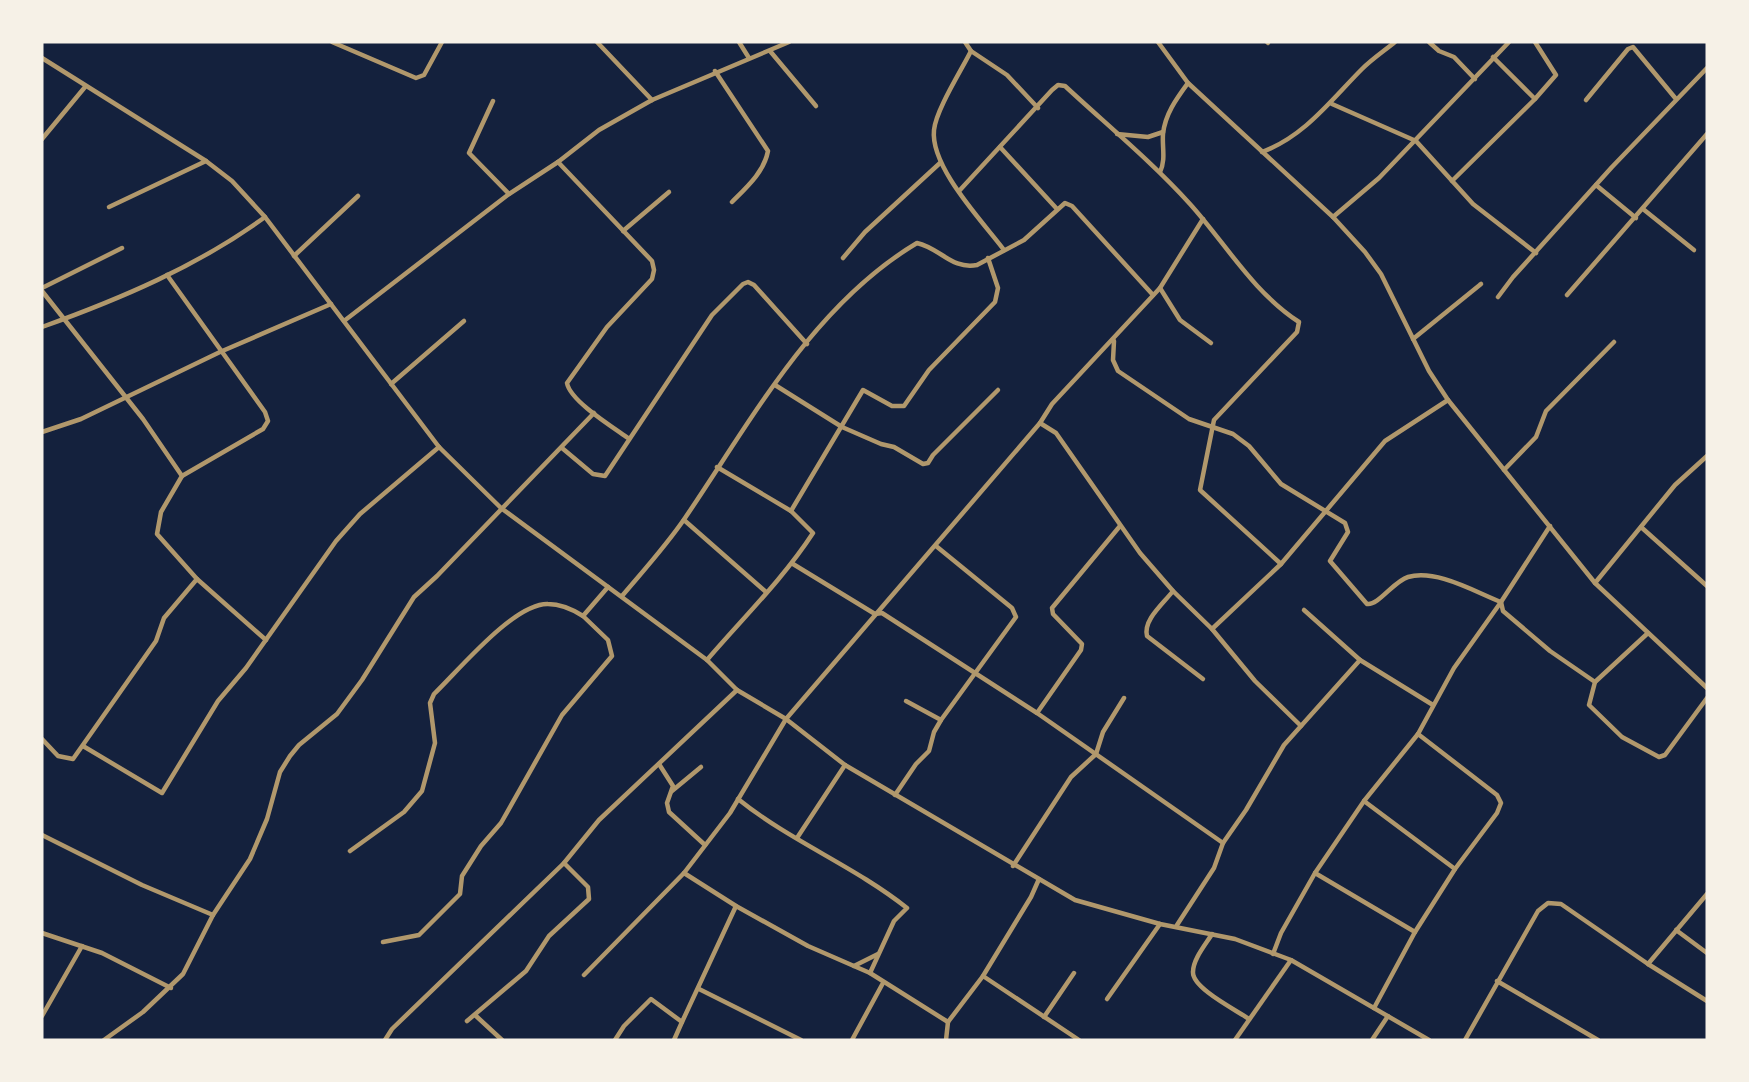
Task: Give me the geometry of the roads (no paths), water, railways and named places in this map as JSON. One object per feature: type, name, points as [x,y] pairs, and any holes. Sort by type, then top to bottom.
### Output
[{"type":"street","points":[[332,42],[416,78],[424,75],[429,69],[442,42]]},
{"type":"street","points":[[597,42],[652,100]]},
{"type":"street","points":[[739,42],[749,58]]},
{"type":"street","points":[[344,321],[509,194],[558,162],[599,130],[652,100],[715,71],[789,42]]},
{"type":"street","points":[[965,42],[971,51],[1006,75],[1038,108]]},
{"type":"street","points":[[1158,42],[1188,83],[1333,217],[1373,263],[1429,371],[1448,400],[1595,582],[1707,688]]},
{"type":"street","points":[[1262,152],[1281,145],[1332,104],[1362,69],[1395,42]]},
{"type":"street","points":[[1429,42],[1439,51],[1455,57],[1475,79]]},
{"type":"street","points":[[1333,217],[1379,178],[1475,79],[1502,44],[1509,42]]},
{"type":"street","points":[[1452,181],[1535,99],[1556,75],[1535,42]]},
{"type":"street","points":[[1586,100],[1628,49],[1633,47],[1676,99]]},
{"type":"street","points":[[770,51],[816,106]]},
{"type":"street","points":[[971,51],[934,128],[940,163],[1004,250]]},
{"type":"street","points":[[1493,57],[1535,99]]},
{"type":"street","points":[[42,58],[85,87],[206,160],[232,181],[265,217],[439,447],[501,508],[707,660],[737,690],[786,719],[845,765],[1013,866],[1075,900],[1160,924],[1177,925],[1235,939],[1291,960],[1429,1040]]},
{"type":"street","points":[[1498,297],[1596,185],[1707,68]]},
{"type":"street","points":[[715,71],[768,151],[765,164],[732,202]]},
{"type":"street","points":[[1160,172],[1164,162],[1163,132],[1173,103],[1188,83]]},
{"type":"street","points":[[960,190],[1038,108],[1052,90],[1058,85],[1065,87],[1160,172],[1203,219],[1251,282],[1299,322],[1297,332],[1259,375],[1252,378],[1212,425],[1212,441],[1203,464],[1200,490],[1281,564]]},
{"type":"street","points":[[42,139],[85,87]]},
{"type":"street","points":[[493,102],[469,153],[509,194]]},
{"type":"street","points":[[1332,104],[1416,141],[1473,204],[1536,253]]},
{"type":"street","points":[[1118,134],[1148,137],[1163,132]]},
{"type":"street","points":[[1567,295],[1707,134]]},
{"type":"street","points":[[1000,147],[1057,208]]},
{"type":"street","points":[[109,207],[206,160]]},
{"type":"street","points":[[558,162],[651,261],[654,270],[652,279],[607,327],[570,377],[568,390],[628,438]]},
{"type":"street","points":[[843,258],[865,232],[940,163]]},
{"type":"street","points":[[1596,185],[1636,218]]},
{"type":"street","points":[[623,231],[669,192]]},
{"type":"street","points":[[294,256],[358,196]]},
{"type":"street","points":[[622,596],[684,520],[717,467],[807,344],[852,293],[918,243],[944,255],[954,264],[969,267],[1024,240],[1065,203],[1072,206],[1153,294]]},
{"type":"street","points":[[1643,209],[1694,250]]},
{"type":"street","points":[[42,327],[166,275],[231,242],[265,217]]},
{"type":"street","points":[[584,975],[684,873],[738,799],[786,719],[936,546],[1040,423],[1053,404],[1160,288],[1203,219]]},
{"type":"street","points":[[122,249],[42,290],[63,320],[126,396],[182,476]]},
{"type":"street","points":[[791,511],[863,390],[892,406],[904,406],[929,370],[994,302],[998,288],[988,258]]},
{"type":"street","points":[[166,275],[195,312],[220,352],[265,412],[268,421],[263,429],[182,476],[161,512],[157,534],[197,579],[266,640]]},
{"type":"street","points":[[562,448],[593,474],[605,476],[628,438],[712,315],[743,284],[748,282],[754,285],[807,344]]},
{"type":"street","points":[[1413,339],[1480,284]]},
{"type":"street","points":[[1160,288],[1180,320],[1211,343]]},
{"type":"street","points":[[42,432],[81,418],[220,352],[331,304]]},
{"type":"street","points":[[392,384],[464,321]]},
{"type":"street","points":[[1114,340],[1113,360],[1118,370],[1189,419],[1233,434],[1249,446],[1281,484],[1325,510],[1348,527],[1348,532],[1330,561],[1367,604],[1374,603],[1394,583],[1419,575],[1447,581],[1502,602]]},
{"type":"street","points":[[1504,470],[1536,437],[1546,411],[1614,342]]},
{"type":"street","points":[[776,385],[842,427],[881,444],[894,447],[923,464],[928,463],[933,455],[998,390]]},
{"type":"street","points":[[1212,629],[1281,564],[1385,441],[1448,400]]},
{"type":"street","points":[[104,1040],[171,988],[183,974],[213,915],[250,859],[267,819],[280,772],[299,745],[337,714],[362,680],[414,597],[594,413]]},
{"type":"street","points":[[1040,423],[1056,433],[1120,526],[1173,591],[1212,629],[1255,681],[1300,726]]},
{"type":"street","points":[[83,746],[162,793],[218,701],[266,640],[348,526],[439,447]]},
{"type":"street","points":[[1595,582],[1675,485],[1707,456]]},
{"type":"street","points":[[707,660],[766,591],[793,564],[813,534],[791,511],[717,467]]},
{"type":"street","points":[[684,520],[766,591]]},
{"type":"street","points":[[1037,713],[1081,650],[1082,644],[1053,614],[1052,608],[1120,526]]},
{"type":"street","points":[[1273,954],[1281,933],[1315,873],[1364,801],[1418,734],[1454,668],[1502,602],[1550,526]]},
{"type":"street","points":[[1641,527],[1707,586]]},
{"type":"street","points":[[895,795],[915,764],[929,751],[934,732],[941,720],[1016,617],[1016,613],[936,546]]},
{"type":"street","points":[[793,564],[875,614],[882,613],[1037,713],[1223,843]]},
{"type":"street","points":[[42,740],[65,759],[74,759],[156,641],[164,618],[197,579]]},
{"type":"street","points":[[583,616],[608,587]]},
{"type":"street","points":[[1173,591],[1148,622],[1145,629],[1147,636],[1203,679]]},
{"type":"street","points":[[1502,602],[1503,611],[1550,651],[1595,682]]},
{"type":"street","points":[[350,851],[404,812],[422,791],[435,743],[429,703],[434,694],[515,616],[546,604],[570,608],[583,616],[608,640],[612,656],[561,715],[501,823],[481,846],[462,876],[460,894],[419,935],[383,942]]},
{"type":"street","points":[[1304,610],[1360,660],[1433,705]]},
{"type":"street","points":[[1648,633],[1595,682],[1590,705],[1622,737],[1659,757],[1665,755],[1707,698]]},
{"type":"street","points":[[1177,925],[1214,868],[1223,843],[1246,810],[1284,745],[1360,660]]},
{"type":"street","points":[[385,1040],[392,1029],[467,954],[564,863],[599,820],[737,690]]},
{"type":"street","points":[[1013,866],[1071,777],[1096,754],[1103,732],[1124,698]]},
{"type":"street","points":[[906,701],[941,720]]},
{"type":"street","points":[[1374,1008],[1415,932],[1455,869],[1497,813],[1501,803],[1497,795],[1418,734]]},
{"type":"street","points":[[659,764],[673,786],[667,803],[669,812],[705,845]]},
{"type":"street","points":[[797,837],[845,765]]},
{"type":"street","points":[[672,791],[701,767]]},
{"type":"street","points":[[738,799],[765,821],[797,837],[869,880],[907,908],[894,921],[870,973]]},
{"type":"street","points":[[1364,801],[1455,869]]},
{"type":"street","points":[[42,835],[142,885],[213,915]]},
{"type":"street","points":[[467,1021],[526,970],[549,936],[589,899],[588,888],[564,863]]},
{"type":"street","points":[[684,873],[736,906],[808,946],[870,973],[948,1022]]},
{"type":"street","points":[[1315,873],[1415,932]]},
{"type":"street","points":[[946,1040],[948,1022],[983,976],[1031,897],[1038,879]]},
{"type":"street","points":[[1648,964],[1707,894]]},
{"type":"street","points":[[1465,1040],[1538,911],[1548,903],[1560,904],[1707,1001]]},
{"type":"street","points":[[674,1040],[736,906]]},
{"type":"street","points":[[1107,999],[1160,924]]},
{"type":"street","points":[[1676,930],[1707,953]]},
{"type":"street","points":[[42,933],[102,953],[171,988]]},
{"type":"street","points":[[1212,934],[1192,973],[1196,984],[1249,1019]]},
{"type":"street","points":[[42,1016],[82,946]]},
{"type":"street","points":[[854,966],[879,953]]},
{"type":"street","points":[[1235,1040],[1291,960]]},
{"type":"street","points":[[1044,1017],[1074,973]]},
{"type":"street","points":[[983,976],[1079,1040]]},
{"type":"street","points":[[1497,981],[1598,1040]]},
{"type":"street","points":[[852,1040],[883,983]]},
{"type":"street","points":[[699,989],[801,1040]]},
{"type":"street","points":[[615,1040],[632,1017],[651,999],[682,1022]]},
{"type":"street","points":[[475,1015],[502,1040]]},
{"type":"street","points":[[1372,1040],[1388,1016]]}]
